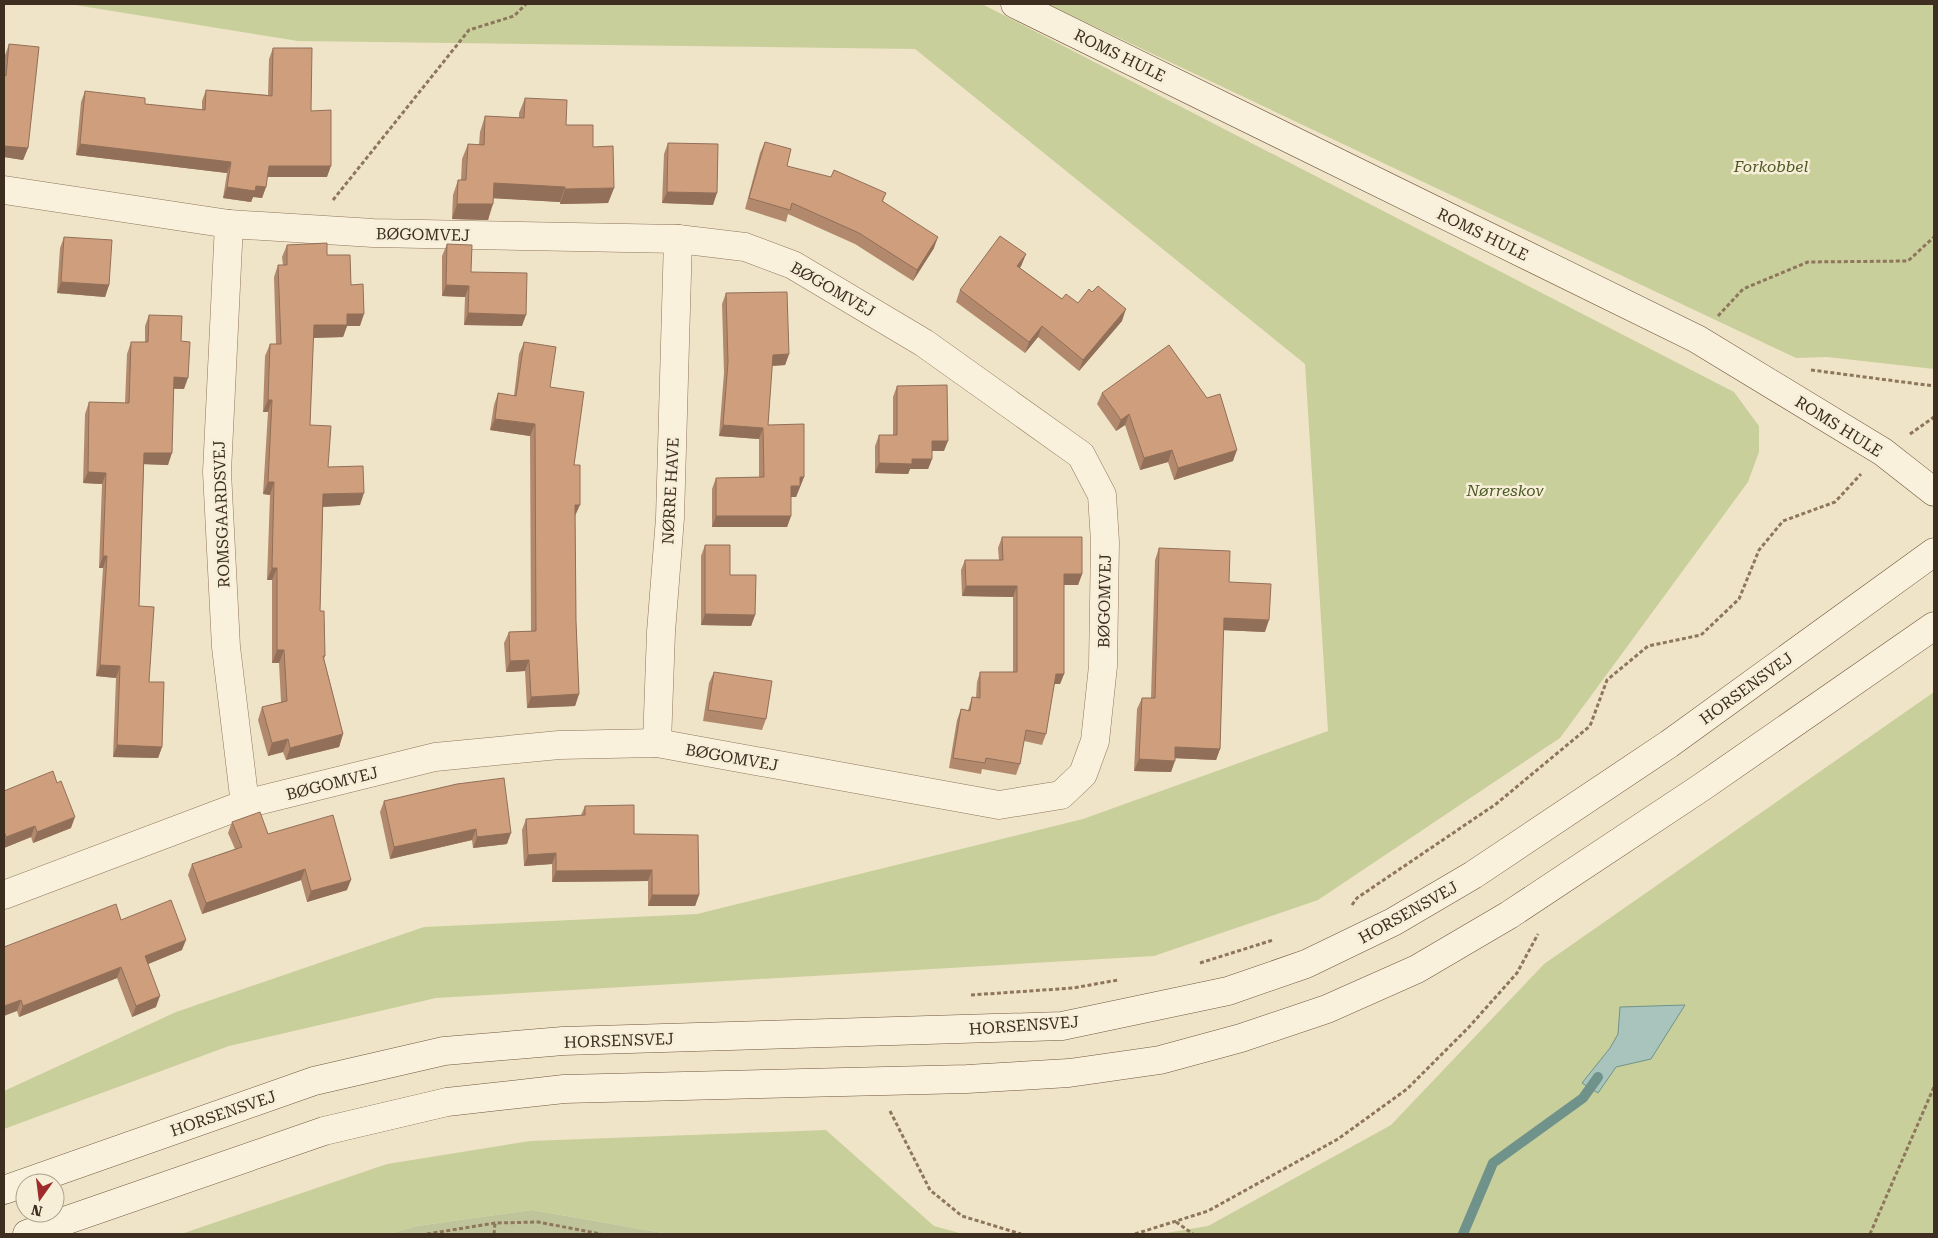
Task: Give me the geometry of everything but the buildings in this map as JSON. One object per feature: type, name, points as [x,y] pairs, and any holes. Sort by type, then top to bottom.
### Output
[{"type":"street","name":"ROMS HULE","points":[[1015,4],[1697,339],[1883,452],[1934,492]]},
{"type":"street","name":"BØGOMVEJ","points":[[4,190],[229,224],[373,232],[678,239],[744,247],[793,265],[924,343],[1081,455],[1102,495],[1104,542],[1103,666],[1095,741],[1083,774],[1061,795],[1000,805],[657,743],[559,745],[435,756],[245,804],[4,896]]},
{"type":"street","name":"ROMSGAARDSVEJ","points":[[229,224],[217,472],[226,648],[245,804]]},
{"type":"street","name":"NØRRE HAVE","points":[[657,743],[661,632],[670,518],[678,239]]},
{"type":"street","name":"HORSENSVEJ","points":[[4,1190],[314,1082],[444,1051],[563,1041],[1062,1026],[1228,991],[1306,964],[1394,922],[1474,875],[1669,744],[1934,552]]},
{"type":"street","points":[[27,1234],[324,1131],[447,1102],[564,1089],[967,1079],[1069,1073],[1160,1060],[1241,1038],[1327,1009],[1417,969],[1501,920],[1702,787],[1934,626]]},
{"type":"path","points":[[310,228],[469,30],[514,16],[526,4]]},
{"type":"path","points":[[1697,339],[1742,289],[1808,262],[1908,261],[1934,237]]},
{"type":"path","points":[[1766,380],[1813,370],[1934,386]]},
{"type":"path","points":[[1352,906],[1357,898],[1496,804],[1590,726],[1607,680],[1648,646],[1700,636],[1739,599],[1759,550],[1783,521],[1834,502],[1883,452],[1934,417]]},
{"type":"path","points":[[1135,1234],[1208,1211],[1338,1139],[1407,1089],[1469,1027],[1517,973],[1540,931]]},
{"type":"path","points":[[1870,1234],[1934,1087]]},
{"type":"path","points":[[888,1108],[930,1190],[962,1216],[1021,1234]]},
{"type":"path","points":[[429,1234],[495,1223],[538,1222],[602,1234]]},
{"type":"path","points":[[1176,1222],[1193,1234]]},
{"type":"path","points":[[494,1234],[495,1223]]},
{"type":"green space","name":"Nørreskov","points":[[69,4],[982,4],[1734,392],[1759,426],[1759,452],[1748,482],[1560,738],[1318,900],[1154,956],[436,998],[229,1046],[4,1129],[4,1091],[176,1012],[424,927],[697,914],[1083,819],[1328,731],[1305,364],[915,49],[298,41]]},
{"type":"green space","name":"Forkobbel","points":[[1047,4],[1934,4],[1934,369],[1827,357],[1796,358]]},
{"type":"green space","points":[[1934,692],[1934,1234],[1160,1234],[1208,1226],[1391,1125],[1544,964]]},
{"type":"green space","points":[[826,1130],[934,1226],[963,1234],[669,1234],[532,1210],[417,1226],[390,1234],[181,1234],[387,1164],[530,1141]]},
{"type":"green space","points":[[532,1210],[669,1234],[390,1234],[417,1226]]},
{"type":"water","points":[[1685,1005],[1651,1059],[1616,1067],[1598,1093],[1582,1083],[1610,1048],[1618,1034],[1620,1007]]},
{"type":"waterway","points":[[1463,1234],[1493,1163],[1583,1098],[1598,1077]]}]
